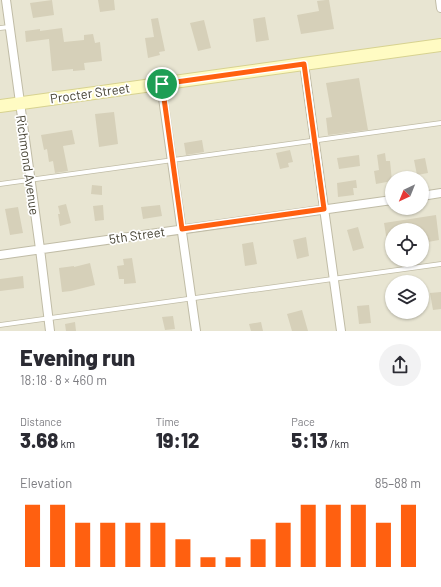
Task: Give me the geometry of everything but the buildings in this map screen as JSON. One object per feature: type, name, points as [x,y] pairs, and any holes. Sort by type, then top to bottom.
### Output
[{"type":"main road","name":"Procter Street","points":[[0,106],[441,45]]},
{"type":"street","name":"Richmond Avenue","points":[[6,0],[50,331]]},
{"type":"street","points":[[440,0],[441,8]]},
{"type":"street","points":[[304,64],[341,331]]},
{"type":"street","points":[[162,84],[196,331]]},
{"type":"street","points":[[429,195],[441,194]]},
{"type":"street","name":"5th Street","points":[[0,254],[385,201]]},
{"type":"lane","points":[[0,28],[9,27]]},
{"type":"lane","points":[[0,184],[441,123]]},
{"type":"lane","points":[[0,325],[441,264]]},
{"type":"shaded area","points":[[0,0],[441,0],[441,331],[0,331]]},
{"type":"route","points":[[304,64],[324,209],[182,229],[162,84],[304,64]]}]
